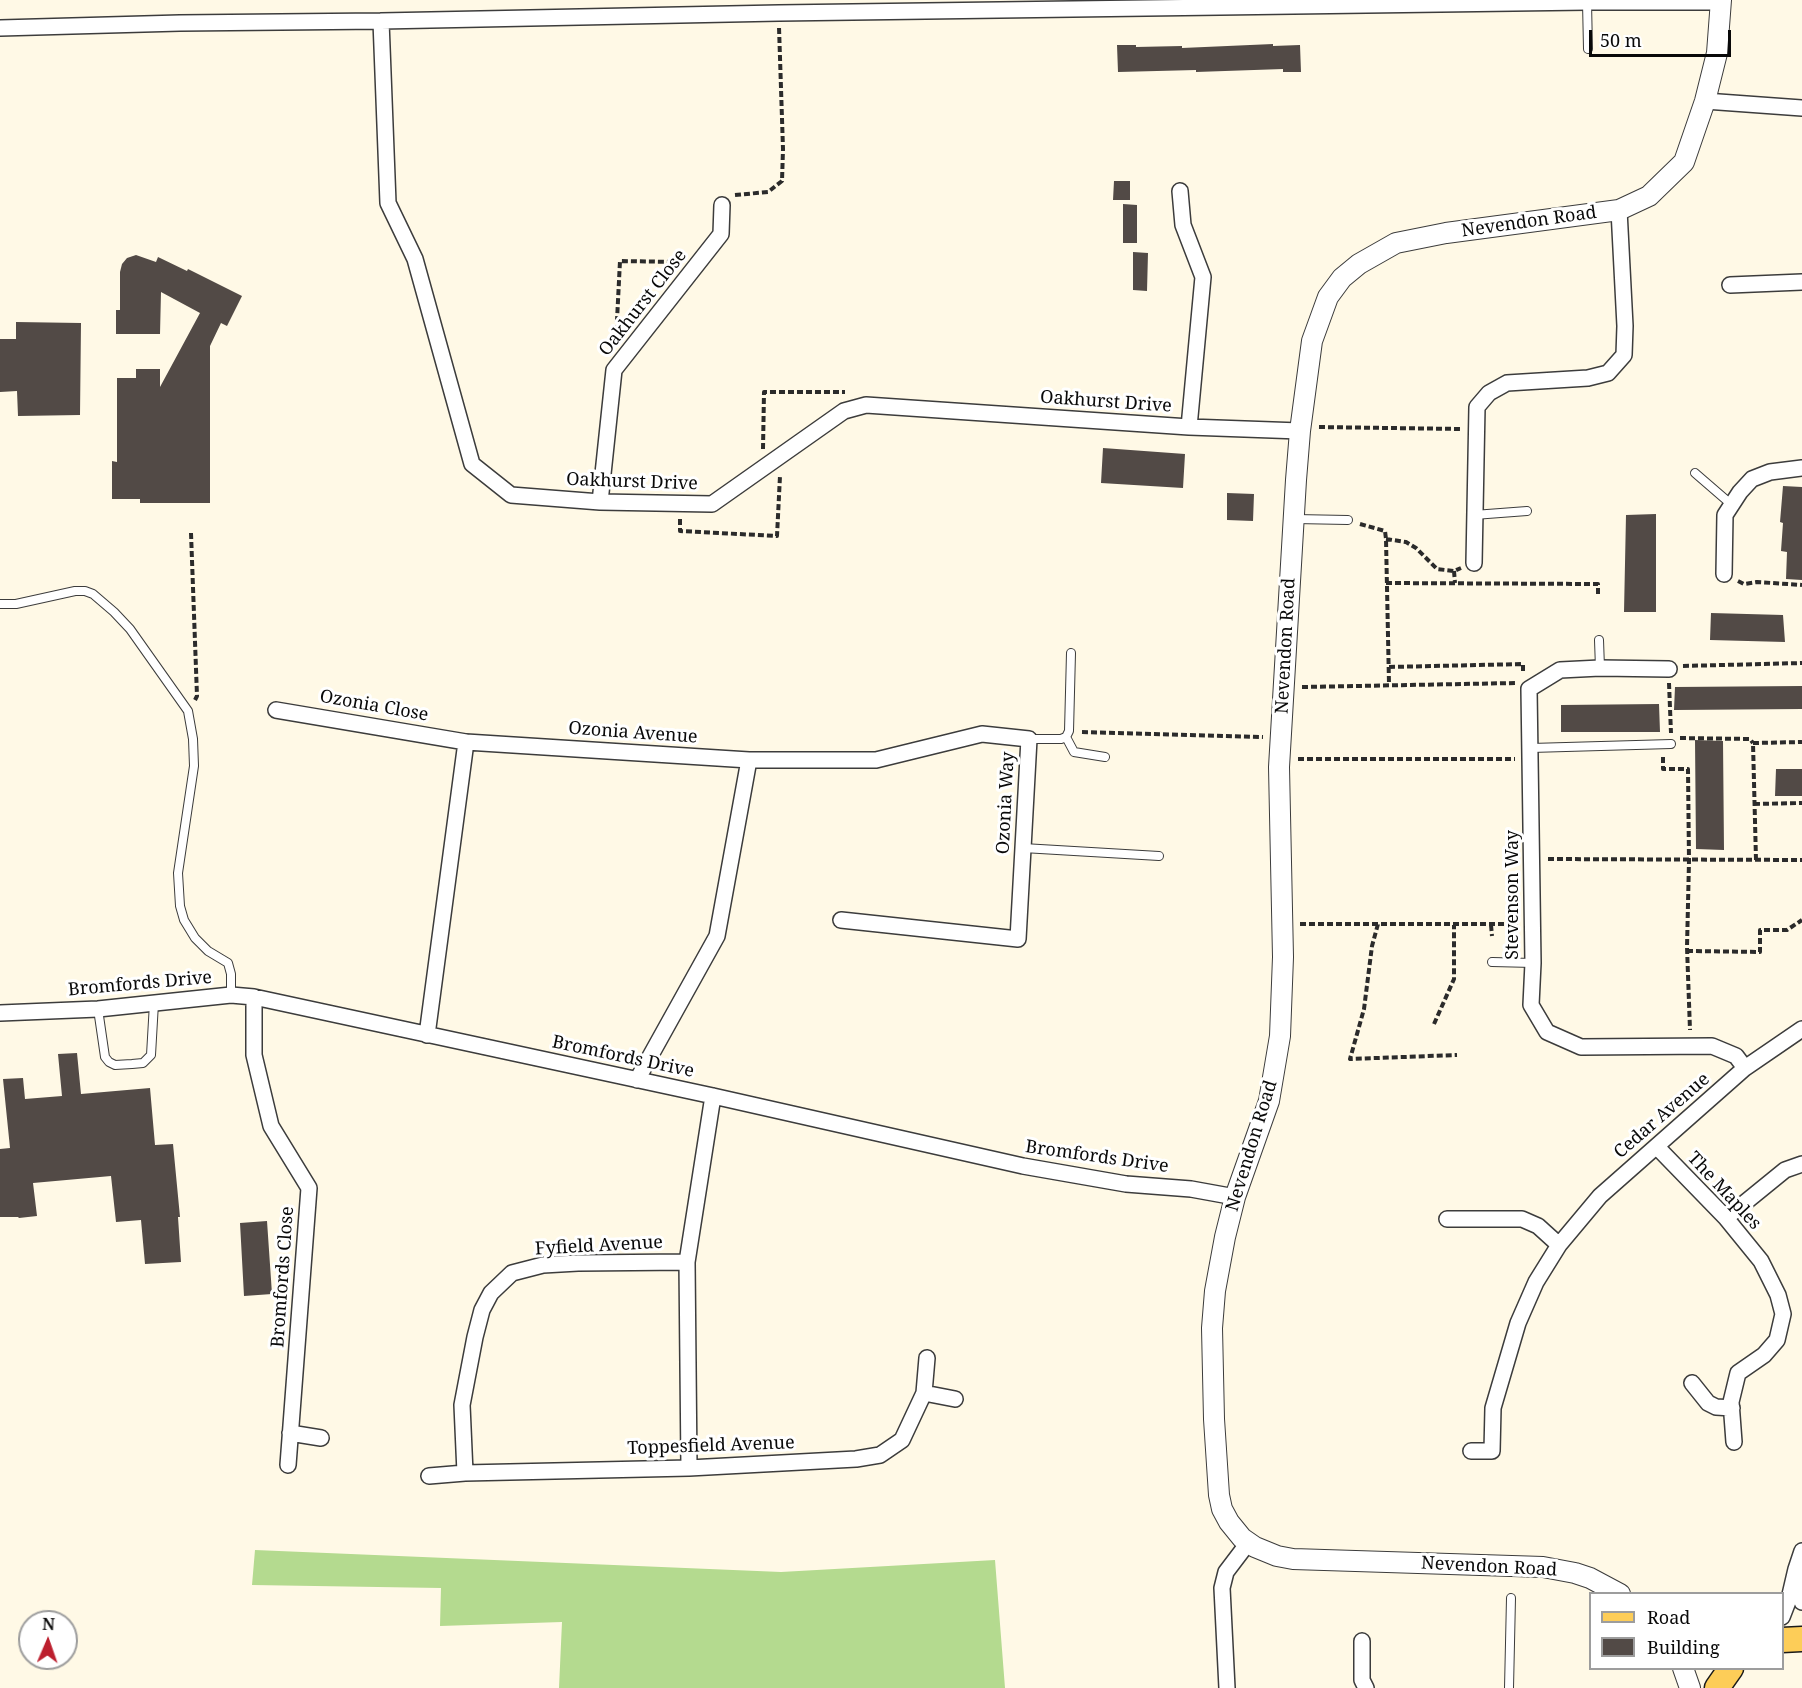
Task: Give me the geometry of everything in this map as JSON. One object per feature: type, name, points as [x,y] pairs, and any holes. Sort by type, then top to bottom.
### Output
[{"type":"main road","points":[[1784,1640],[1802,1639]]},
{"type":"main road","points":[[1717,1688],[1730,1670]]},
{"type":"street","points":[[0,28],[381,21],[684,7],[779,12],[1721,1]]},
{"type":"street","name":"Nevendon Road","points":[[1618,1592],[1575,1573],[1543,1567],[1293,1559],[1265,1552],[1248,1543],[1229,1522],[1222,1509],[1219,1495],[1212,1375],[1212,1328],[1215,1291],[1225,1237],[1235,1197],[1269,1101],[1280,1036],[1283,957],[1279,759],[1283,687],[1300,429],[1312,341],[1328,297],[1342,278],[1359,264],[1396,243],[1619,210],[1649,196],[1684,162],[1705,101],[1718,53],[1721,1]]},
{"type":"street","name":"Oakhurst Drive","points":[[381,21],[388,203],[415,259],[472,464],[511,495],[600,502],[712,504],[844,411],[866,405],[1189,427],[1300,429]]},
{"type":"street","points":[[1705,101],[1802,108]]},
{"type":"street","points":[[1180,191],[1183,225],[1203,277],[1189,427]]},
{"type":"street","name":"Oakhurst Close","points":[[600,502],[614,370],[721,234],[722,205]]},
{"type":"street","points":[[1474,564],[1477,408],[1489,393],[1507,382],[1588,378],[1608,373],[1624,355],[1625,326],[1619,210]]},
{"type":"street","points":[[1730,285],[1802,282]]},
{"type":"street","points":[[1724,574],[1725,514],[1752,479],[1770,472],[1802,468]]},
{"type":"street","name":"Stevenson Way","points":[[1669,669],[1560,670],[1530,689],[1533,934],[1531,1005],[1547,1032],[1581,1047],[1712,1046],[1736,1056],[1745,1068]]},
{"type":"street","name":"Ozonia Close","points":[[276,710],[466,741]]},
{"type":"street","name":"Ozonia Way","points":[[749,760],[876,760],[982,735],[1029,739],[1018,939],[841,920]]},
{"type":"street","points":[[427,1035],[466,741]]},
{"type":"street","name":"Ozonia Avenue","points":[[466,741],[749,760]]},
{"type":"street","points":[[637,1080],[717,936],[749,760]]},
{"type":"street","name":"Bromfords Drive","points":[[0,1013],[98,1009],[231,995],[254,997],[713,1096],[1023,1166],[1126,1184],[1191,1189],[1235,1197]]},
{"type":"street","name":"Bromfords Close","points":[[254,997],[254,1055],[271,1126],[309,1188],[288,1465]]},
{"type":"street","name":"Cedar Avenue","points":[[1472,1451],[1492,1451],[1492,1408],[1518,1323],[1531,1292],[1559,1245],[1600,1196],[1745,1068],[1802,1029]]},
{"type":"street","points":[[689,1468],[687,1262],[713,1096]]},
{"type":"street","name":"The Maples","points":[[1657,1147],[1726,1218],[1761,1262],[1778,1295],[1783,1314],[1777,1340],[1764,1354],[1738,1373],[1731,1402],[1734,1442]]},
{"type":"street","points":[[1726,1218],[1785,1170],[1802,1164]]},
{"type":"street","points":[[1447,1219],[1522,1218],[1538,1226],[1559,1245]]},
{"type":"street","name":"Fyfield Avenue","points":[[465,1473],[462,1405],[475,1336],[482,1310],[491,1293],[512,1273],[543,1265],[687,1262]]},
{"type":"street","name":"Toppesfield Avenue","points":[[429,1476],[465,1473],[689,1468],[856,1459],[880,1455],[902,1440],[924,1393],[927,1358]]},
{"type":"street","points":[[1692,1383],[1708,1403],[1716,1407],[1732,1408]]},
{"type":"street","points":[[924,1393],[955,1399]]},
{"type":"street","points":[[290,1433],[321,1438]]},
{"type":"street","points":[[1227,1688],[1222,1588],[1226,1572],[1248,1543]]},
{"type":"street","points":[[1784,1612],[1802,1551]]},
{"type":"street","points":[[1796,1569],[1802,1602]]},
{"type":"street","points":[[1362,1641],[1362,1680],[1366,1688]]},
{"type":"street","points":[[1684,1670],[1690,1688]]},
{"type":"lane","points":[[1587,2],[1588,49]]},
{"type":"lane","points":[[1695,472],[1732,505]]},
{"type":"lane","points":[[1474,515],[1527,511]]},
{"type":"lane","points":[[1294,519],[1348,520]]},
{"type":"lane","points":[[0,604],[16,604],[75,591],[93,594],[130,629],[188,711],[193,739],[194,766],[178,873],[180,906],[184,920],[195,938],[208,951],[228,963],[231,974],[231,995]]},
{"type":"lane","points":[[1599,640],[1600,669]]},
{"type":"lane","points":[[1071,654],[1068,734],[1074,752],[1105,758]]},
{"type":"lane","points":[[1029,739],[1061,740],[1068,734]]},
{"type":"lane","points":[[1531,753],[1671,744]]},
{"type":"lane","points":[[1023,848],[1159,856]]},
{"type":"lane","points":[[1492,962],[1533,963]]},
{"type":"lane","points":[[98,1009],[102,1044],[105,1057],[109,1062],[115,1065],[143,1063],[150,1055],[154,1003]]},
{"type":"lane","points":[[1509,1688],[1511,1598]]},
{"type":"path","points":[[722,205],[722,196],[768,192],[782,181],[779,12]]},
{"type":"path","points":[[614,370],[620,261],[698,263]]},
{"type":"path","points":[[763,468],[764,392],[866,392],[866,405]]},
{"type":"path","points":[[1300,429],[1475,430]]},
{"type":"path","points":[[680,503],[680,531],[777,536],[781,469],[777,458]]},
{"type":"path","points":[[1348,520],[1385,531],[1389,684]]},
{"type":"path","points":[[188,711],[197,696],[191,533]]},
{"type":"path","points":[[1386,539],[1406,542],[1416,548],[1437,569],[1454,571],[1474,564]]},
{"type":"path","points":[[1454,571],[1455,583]]},
{"type":"path","points":[[1724,574],[1744,584],[1757,582],[1802,585]]},
{"type":"path","points":[[1386,583],[1598,584],[1598,594]]},
{"type":"path","points":[[1756,860],[1753,743],[1750,739],[1671,738],[1669,669],[1680,666],[1802,663]]},
{"type":"path","points":[[1283,687],[1522,683],[1523,664],[1389,667]]},
{"type":"path","points":[[1068,734],[1280,737]]},
{"type":"path","points":[[1753,743],[1802,742]]},
{"type":"path","points":[[1662,745],[1663,769],[1688,769],[1687,951],[1691,1046]]},
{"type":"path","points":[[1279,759],[1531,753]]},
{"type":"path","points":[[1754,804],[1802,803]]},
{"type":"path","points":[[1532,859],[1802,860]]},
{"type":"path","points":[[1687,951],[1760,952],[1760,930],[1787,930],[1802,920]]},
{"type":"path","points":[[1296,924],[1515,924],[1523,934],[1533,934]]},
{"type":"path","points":[[1378,924],[1371,946],[1364,1009],[1350,1059],[1457,1055]]},
{"type":"path","points":[[1434,1024],[1454,979],[1454,925]]},
{"type":"path","points":[[1491,925],[1492,936]]},
{"type":"green space","points":[[255,1550],[781,1572],[995,1560],[1005,1688],[559,1688],[562,1622],[440,1626],[441,1588],[252,1585]]},
{"type":"building","points":[[1273,44],[1273,46],[1300,45],[1301,72],[1283,72],[1283,69],[1118,72],[1117,45],[1182,46],[1182,48]]},
{"type":"building","points":[[1114,181],[1130,181],[1130,200],[1113,200]]},
{"type":"building","points":[[1123,204],[1137,205],[1137,243],[1123,243]]},
{"type":"building","points":[[1133,252],[1148,253],[1147,291],[1133,290]]},
{"type":"building","points":[[136,255],[156,262],[158,257],[242,296],[227,326],[221,323],[210,346],[210,503],[140,503],[140,499],[112,499],[112,461],[117,462],[117,378],[136,378],[136,369],[160,369],[160,387],[200,313],[161,292],[160,334],[116,334],[116,310],[120,310],[122,264],[127,258]]},
{"type":"building","points":[[16,322],[81,323],[80,415],[18,416],[17,391],[0,392],[0,339],[16,339]]},
{"type":"building","points":[[1103,448],[1185,454],[1183,488],[1101,483]]},
{"type":"building","points":[[1783,486],[1802,487],[1802,580],[1786,579],[1787,552],[1781,551],[1783,523],[1780,522]]},
{"type":"building","points":[[1227,493],[1254,494],[1253,521],[1227,520]]},
{"type":"building","points":[[1656,514],[1656,612],[1624,612],[1626,515]]},
{"type":"building","points":[[1711,613],[1783,615],[1785,642],[1710,640]]},
{"type":"building","points":[[1802,686],[1802,709],[1674,710],[1675,687]]},
{"type":"building","points":[[1659,704],[1660,732],[1561,732],[1561,705]]},
{"type":"building","points":[[1695,740],[1723,741],[1724,850],[1696,849]]},
{"type":"building","points":[[1776,769],[1802,769],[1802,796],[1775,796]]},
{"type":"building","points":[[77,1053],[81,1094],[150,1088],[155,1145],[173,1144],[180,1217],[178,1217],[181,1262],[145,1264],[141,1220],[116,1222],[111,1176],[33,1183],[37,1216],[0,1217],[0,1149],[10,1148],[3,1079],[23,1078],[25,1099],[62,1096],[58,1054]]},
{"type":"building","points":[[267,1221],[272,1294],[244,1296],[240,1223]]}]
